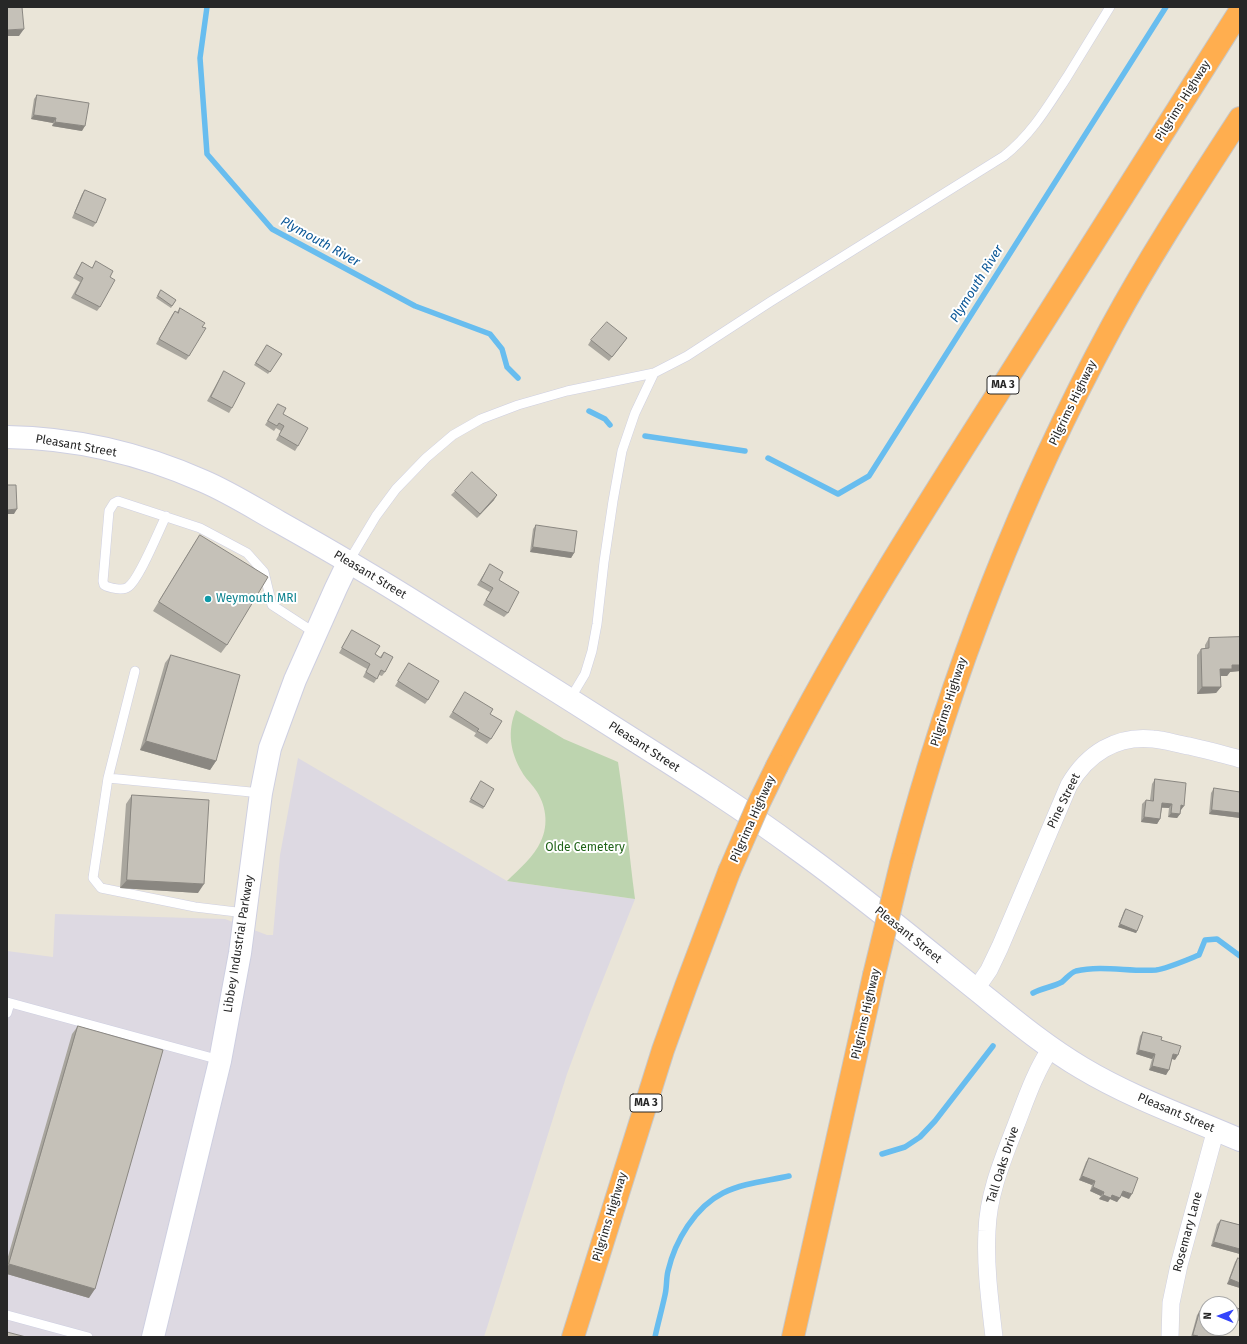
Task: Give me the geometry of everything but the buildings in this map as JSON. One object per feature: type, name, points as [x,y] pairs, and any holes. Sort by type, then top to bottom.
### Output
[{"type":"highway","name":"Pilgrims Highway","points":[[778,766],[828,671],[876,588],[1240,11]]},
{"type":"highway","name":"Pilgrims Highway","points":[[793,1337],[874,975],[901,864],[928,768],[965,653],[1003,555],[1040,471],[1082,383],[1119,313],[1163,239],[1240,118]]},
{"type":"highway","name":"Pilgrima Highway","points":[[729,872],[759,803],[778,766]]},
{"type":"highway","name":"Pilgrims Highway","points":[[573,1337],[668,1037],[729,872]]},
{"type":"main road","name":"Pleasant Street","points":[[7,437],[37,438],[85,445],[135,456],[174,469],[204,481],[232,495],[349,561],[570,699],[726,799],[797,849],[850,889],[1021,1026],[1084,1070],[1147,1101],[1240,1140]]},
{"type":"main road","name":"Libbey Industrial Parkway","points":[[153,1337],[220,1060],[240,953],[261,793],[270,748],[295,680],[349,561]]},
{"type":"street","name":"Pine Street","points":[[976,990],[989,970],[1000,947],[1069,784],[1076,772],[1087,760],[1110,745],[1137,738],[1172,742],[1240,758]]},
{"type":"street","name":"Tall Oaks Drive","points":[[994,1337],[987,1276],[987,1229],[990,1205],[1002,1161],[1033,1079],[1051,1048]]},
{"type":"street","name":"Rosemary Lane","points":[[1170,1337],[1169,1321],[1171,1303],[1179,1265],[1216,1130]]},
{"type":"lane","points":[[349,561],[376,516],[396,489],[426,458],[453,435],[481,419],[518,405],[568,392],[654,373],[686,356],[1004,156],[1018,145],[1051,103],[1110,7]]},
{"type":"lane","points":[[570,699],[585,674],[592,651],[597,624],[612,501],[622,451],[635,413],[654,373]]},
{"type":"lane","points":[[166,516],[142,568],[130,586],[124,589],[107,586],[104,584],[109,511],[114,503],[118,501],[166,516],[200,528],[247,553],[264,572],[272,605],[316,633]]},
{"type":"lane","points":[[135,671],[108,778],[93,878],[100,888],[195,907],[245,913]]},
{"type":"lane","points":[[108,778],[261,793]]},
{"type":"lane","points":[[7,1013],[8,1003],[220,1060]]},
{"type":"lane","points":[[7,1315],[88,1337]]},
{"type":"shaded area","points":[[298,758],[507,881],[635,899],[567,1074],[484,1337],[7,1337],[7,951],[53,957],[55,914],[225,919],[267,935],[273,935],[280,855]]},
{"type":"green space","name":"Olde Cemetery","points":[[516,710],[564,739],[618,762],[635,899],[507,881],[526,862],[538,847],[546,821],[542,801],[522,772],[512,749],[511,726]]},
{"type":"waterway","name":"Plymouth River","points":[[207,7],[200,58],[207,154],[272,229],[415,306],[490,334],[502,349],[507,367],[518,378]]},
{"type":"waterway","name":"Plymouth River","points":[[768,458],[838,494],[869,476],[1166,7]]},
{"type":"waterway","name":"Plymouth River","points":[[589,411],[605,419],[610,425]]},
{"type":"waterway","name":"Plymouth River","points":[[645,436],[745,451]]},
{"type":"waterway","points":[[1033,993],[1062,982],[1070,974],[1076,971],[1086,969],[1156,970],[1166,968],[1199,955],[1205,940],[1217,939],[1240,956]]},
{"type":"waterway","points":[[882,1154],[905,1147],[920,1137],[935,1121],[993,1046]]},
{"type":"waterway","points":[[655,1337],[665,1295],[667,1274],[671,1260],[681,1237],[695,1216],[713,1199],[723,1193],[747,1185],[789,1176]]},
{"type":"place","name":"Weymouth MRI","points":[[208,599]]}]
